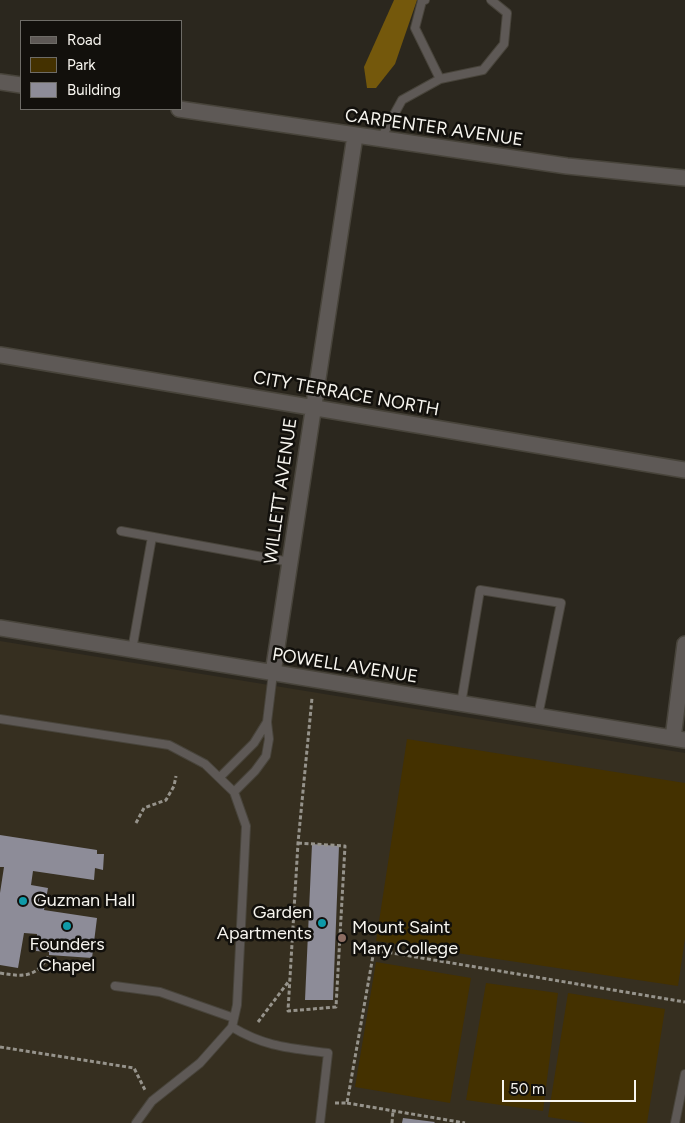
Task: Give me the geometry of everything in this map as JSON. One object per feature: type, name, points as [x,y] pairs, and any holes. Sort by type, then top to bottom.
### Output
[{"type":"street","points":[[0,82],[20,86]]},
{"type":"street","name":"CARPENTER AVENUE","points":[[182,109],[567,166],[685,178]]},
{"type":"street","name":"WILLETT AVENUE","points":[[273,673],[312,407],[355,136]]},
{"type":"street","name":"CITY TERRACE NORTH","points":[[0,355],[685,470]]},
{"type":"street","name":"POWELL AVENUE","points":[[0,628],[679,739]]},
{"type":"street","points":[[679,739],[685,644]]},
{"type":"lane","points":[[425,0],[422,2],[415,28],[440,79]]},
{"type":"lane","points":[[380,140],[402,100],[440,79],[483,70],[504,44],[507,14],[491,0]]},
{"type":"lane","points":[[121,531],[290,562]]},
{"type":"lane","points":[[132,650],[152,537]]},
{"type":"lane","points":[[460,704],[480,590],[561,603],[538,716]]},
{"type":"lane","points":[[234,792],[255,771],[266,756],[269,740],[267,722],[273,673]]},
{"type":"lane","points":[[0,719],[169,745],[205,764],[220,777],[234,792],[246,826],[238,1005],[232,1027],[200,1062],[152,1101],[136,1123]]},
{"type":"lane","points":[[220,777],[254,743],[267,722]]},
{"type":"lane","points":[[115,986],[160,992],[234,1018]]},
{"type":"lane","points":[[232,1027],[249,1037],[271,1046],[328,1052],[320,1123]]},
{"type":"lane","points":[[675,1123],[685,1074]]},
{"type":"path","points":[[298,843],[345,846],[336,1007],[288,1011],[298,843],[312,698]]},
{"type":"path","points":[[136,823],[144,808],[166,800],[174,786],[176,776]]},
{"type":"path","points":[[347,1103],[374,950],[685,1002]]},
{"type":"path","points":[[0,973],[30,974],[41,969],[49,955]]},
{"type":"path","points":[[258,1022],[289,980]]},
{"type":"path","points":[[0,1048],[134,1068],[147,1092]]},
{"type":"path","points":[[332,1102],[466,1123]]},
{"type":"path","points":[[392,1123],[394,1111]]},
{"type":"shaded area","points":[[394,0],[417,0],[395,64],[376,88],[367,88],[364,67]]},
{"type":"shaded area","name":"Mount Saint Mary College","points":[[0,641],[685,753],[685,1123],[0,1123]]},
{"type":"green space","points":[[407,739],[685,783],[685,938],[678,986],[376,941]]},
{"type":"green space","points":[[376,962],[471,978],[450,1103],[355,1087]]},
{"type":"green space","points":[[486,983],[558,993],[543,1111],[466,1100]]},
{"type":"green space","points":[[568,993],[665,1009],[647,1123],[586,1123],[548,1117]]},
{"type":"building","name":"Guzman Hall","points":[[0,835],[97,850],[97,854],[104,854],[103,870],[95,868],[94,880],[33,871],[31,885],[48,888],[44,910],[97,918],[92,958],[49,955],[49,952],[36,951],[37,934],[24,933],[18,968],[0,965],[0,893],[4,867],[0,867]]},
{"type":"building","name":"Garden Apartments","points":[[312,844],[339,846],[333,1000],[305,1000]]},
{"type":"building","points":[[403,1118],[435,1122],[402,1123]]},
{"type":"place","name":"Guzman Hall","points":[[23,901]]},
{"type":"place","name":"Garden Apartments","points":[[322,923]]},
{"type":"place","name":"Founders Chapel","points":[[67,926]]},
{"type":"place","name":"Mount Saint Mary College","points":[[342,938]]}]
